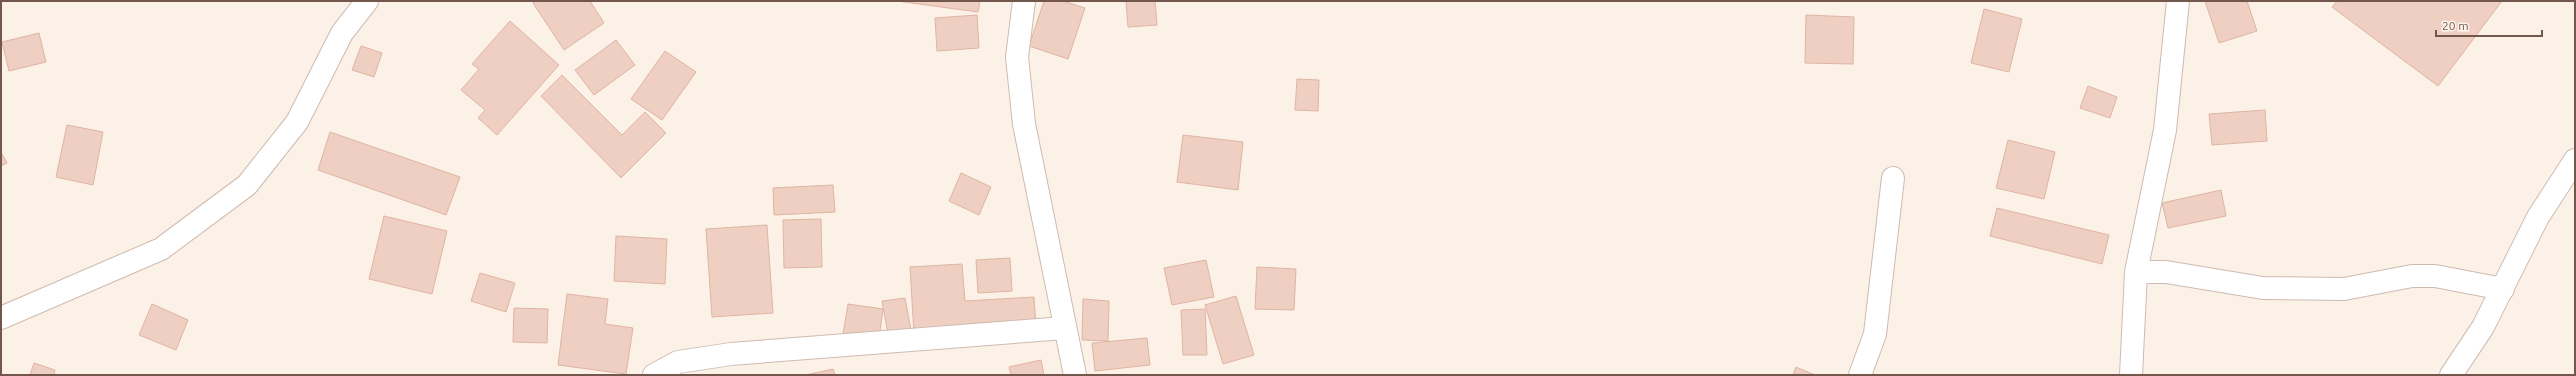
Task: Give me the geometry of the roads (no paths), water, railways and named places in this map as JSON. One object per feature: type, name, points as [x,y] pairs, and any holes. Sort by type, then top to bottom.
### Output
[{"type":"street","points":[[1,318],[161,249],[247,185],[297,122],[342,32],[367,1]]},
{"type":"street","points":[[1024,1],[1017,57],[1024,124],[1064,328],[1075,375]]},
{"type":"street","points":[[2131,375],[2136,272],[2165,130],[2178,1]]},
{"type":"street","points":[[2451,375],[2479,333],[2503,289],[2538,217],[2575,160]]},
{"type":"street","points":[[1860,375],[1875,334],[1893,178]]},
{"type":"street","points":[[2136,272],[2166,272],[2263,288],[2344,289],[2412,276],[2435,276],[2503,289]]},
{"type":"street","points":[[654,375],[678,362],[730,354],[1064,328]]}]
